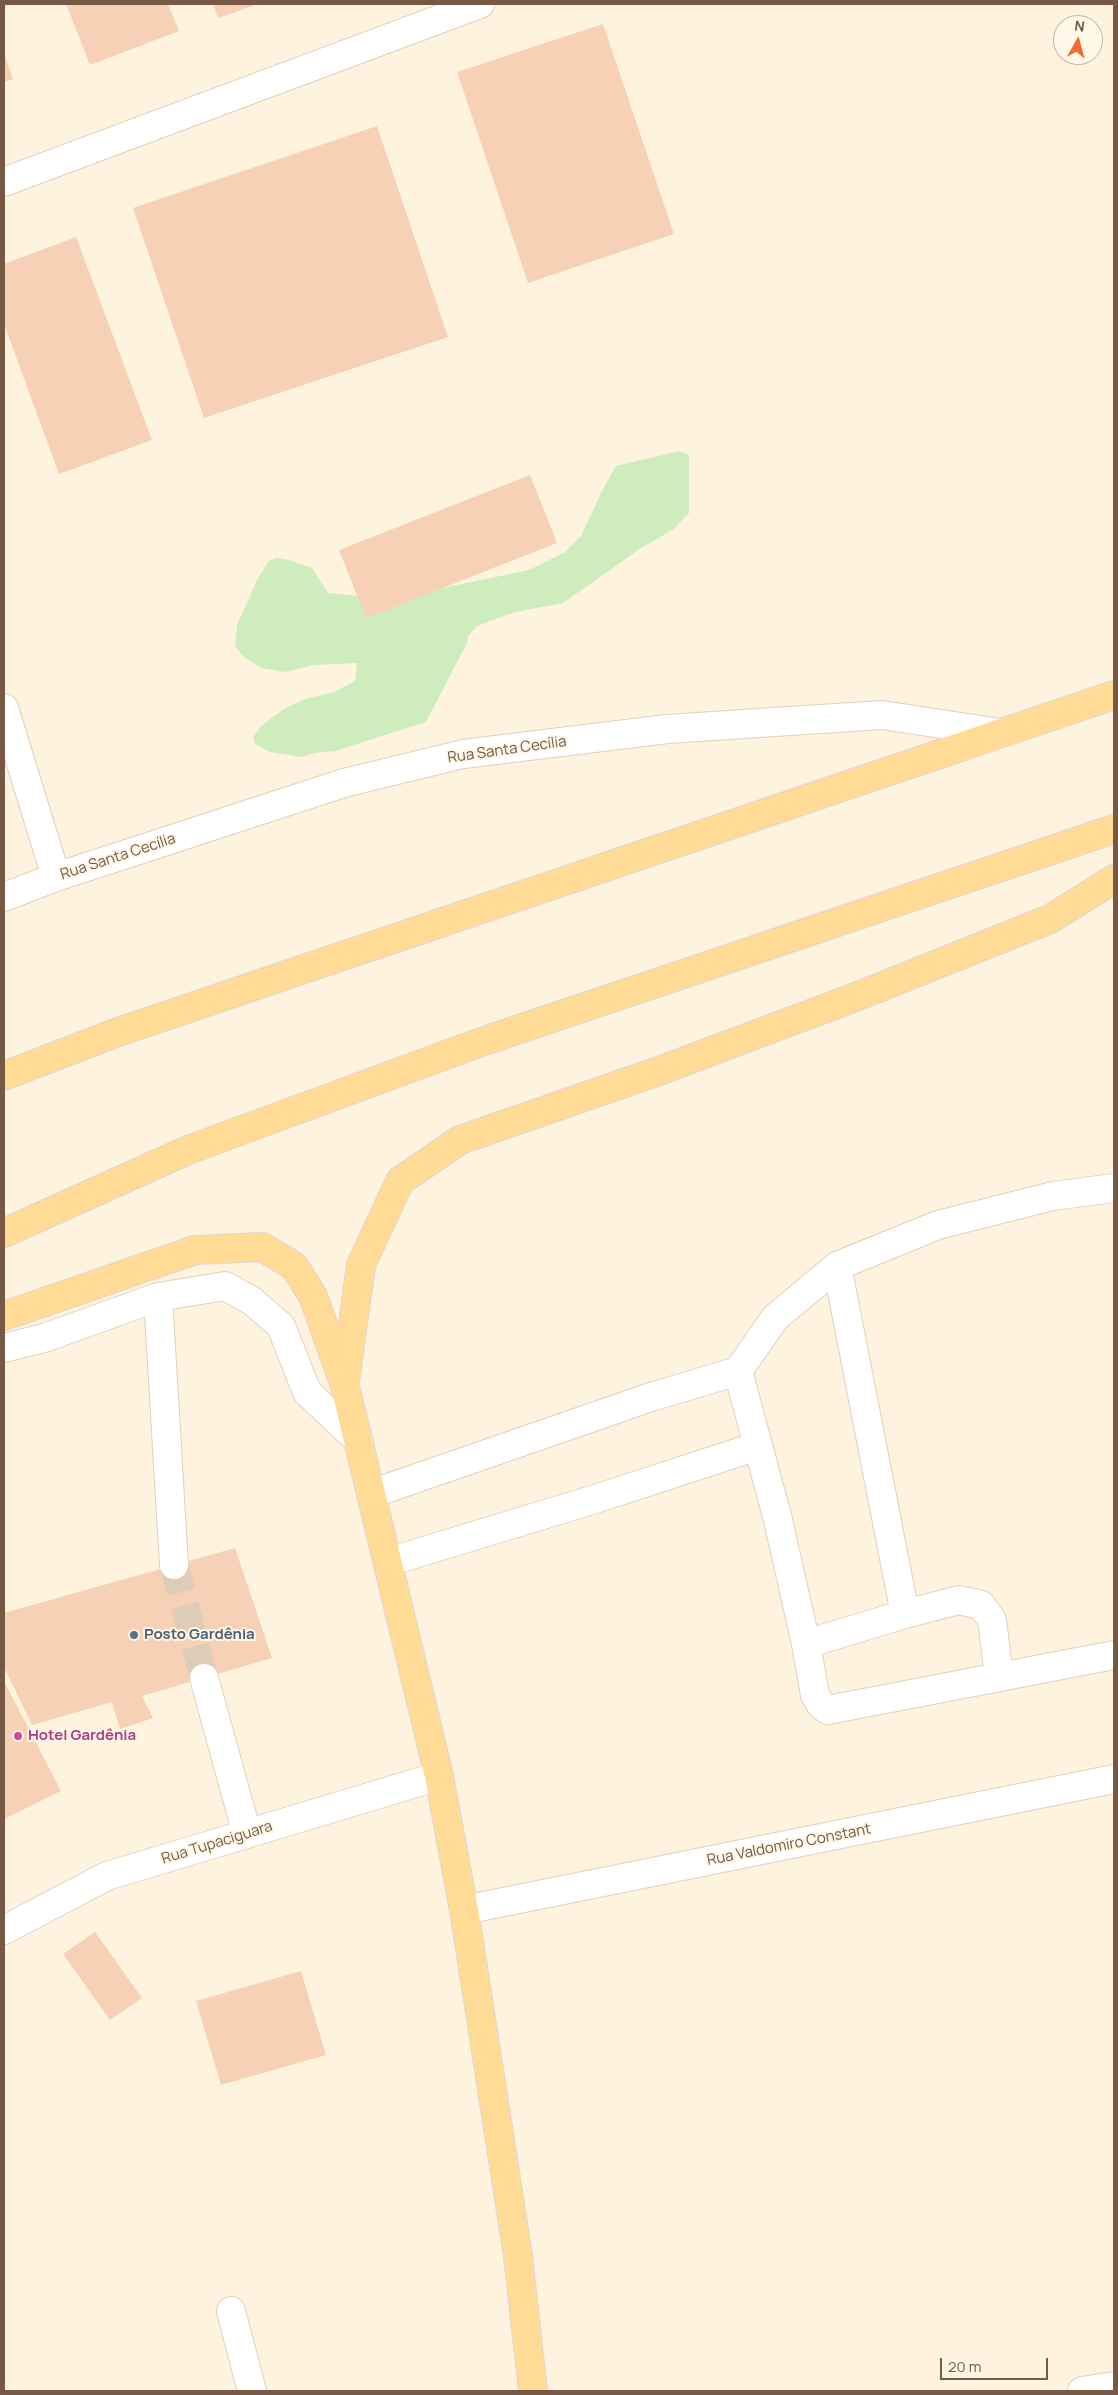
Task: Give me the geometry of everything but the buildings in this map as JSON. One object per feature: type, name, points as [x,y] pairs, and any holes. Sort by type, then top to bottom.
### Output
[{"type":"main road","points":[[4,1076],[118,1032],[1114,694]]},
{"type":"main road","points":[[4,1233],[188,1150],[481,1042],[1114,829]]},
{"type":"main road","points":[[345,1386],[361,1265],[400,1181],[460,1140],[656,1072],[853,998],[1041,923],[1114,879]]},
{"type":"main road","points":[[4,1316],[195,1250],[262,1247],[294,1266],[313,1296],[345,1386],[439,1776],[464,1910],[518,2256],[533,2391]]},
{"type":"street","points":[[4,182],[480,4]]},
{"type":"street","points":[[4,708],[56,877]]},
{"type":"street","name":"Rua Santa Cecília","points":[[4,897],[56,877],[344,784],[463,754],[667,729],[882,715],[1000,733]]},
{"type":"street","points":[[372,1494],[642,1401],[738,1371],[776,1318],[837,1266],[938,1224],[1052,1196],[1114,1188]]},
{"type":"street","points":[[837,1266],[905,1614]]},
{"type":"street","points":[[4,1348],[44,1338],[158,1297],[225,1286],[252,1301],[281,1326],[307,1392],[358,1441]]},
{"type":"street","points":[[158,1297],[174,1565]]},
{"type":"street","points":[[738,1371],[778,1520],[806,1644],[815,1695],[821,1705],[828,1710],[1114,1655]]},
{"type":"street","points":[[388,1562],[592,1500],[758,1446]]},
{"type":"street","points":[[806,1644],[959,1600],[981,1605],[992,1620],[999,1676]]},
{"type":"street","points":[[204,1678],[247,1834]]},
{"type":"street","name":"Rua Tupaciguara","points":[[4,1930],[107,1876],[439,1776]]},
{"type":"street","name":"Rua Valdomiro Constant","points":[[464,1910],[1114,1779]]},
{"type":"street","points":[[231,2311],[252,2391]]},
{"type":"street","points":[[1082,2391],[1114,2386]]},
{"type":"green space","points":[[679,451],[689,455],[689,513],[674,529],[641,548],[563,603],[515,612],[477,626],[468,636],[467,643],[426,722],[335,751],[315,753],[301,757],[270,752],[255,744],[253,737],[261,726],[284,709],[305,699],[334,692],[355,681],[357,663],[314,665],[285,672],[261,668],[243,656],[235,646],[237,625],[257,580],[269,561],[276,558],[290,560],[312,568],[328,593],[390,599],[529,570],[565,552],[581,536],[616,466]]},
{"type":"tunnel","points":[[174,1565],[204,1678]]},
{"type":"place","name":"Posto Gardênia","points":[[134,1635]]},
{"type":"place","name":"Hotel Gardênia","points":[[18,1736]]}]
